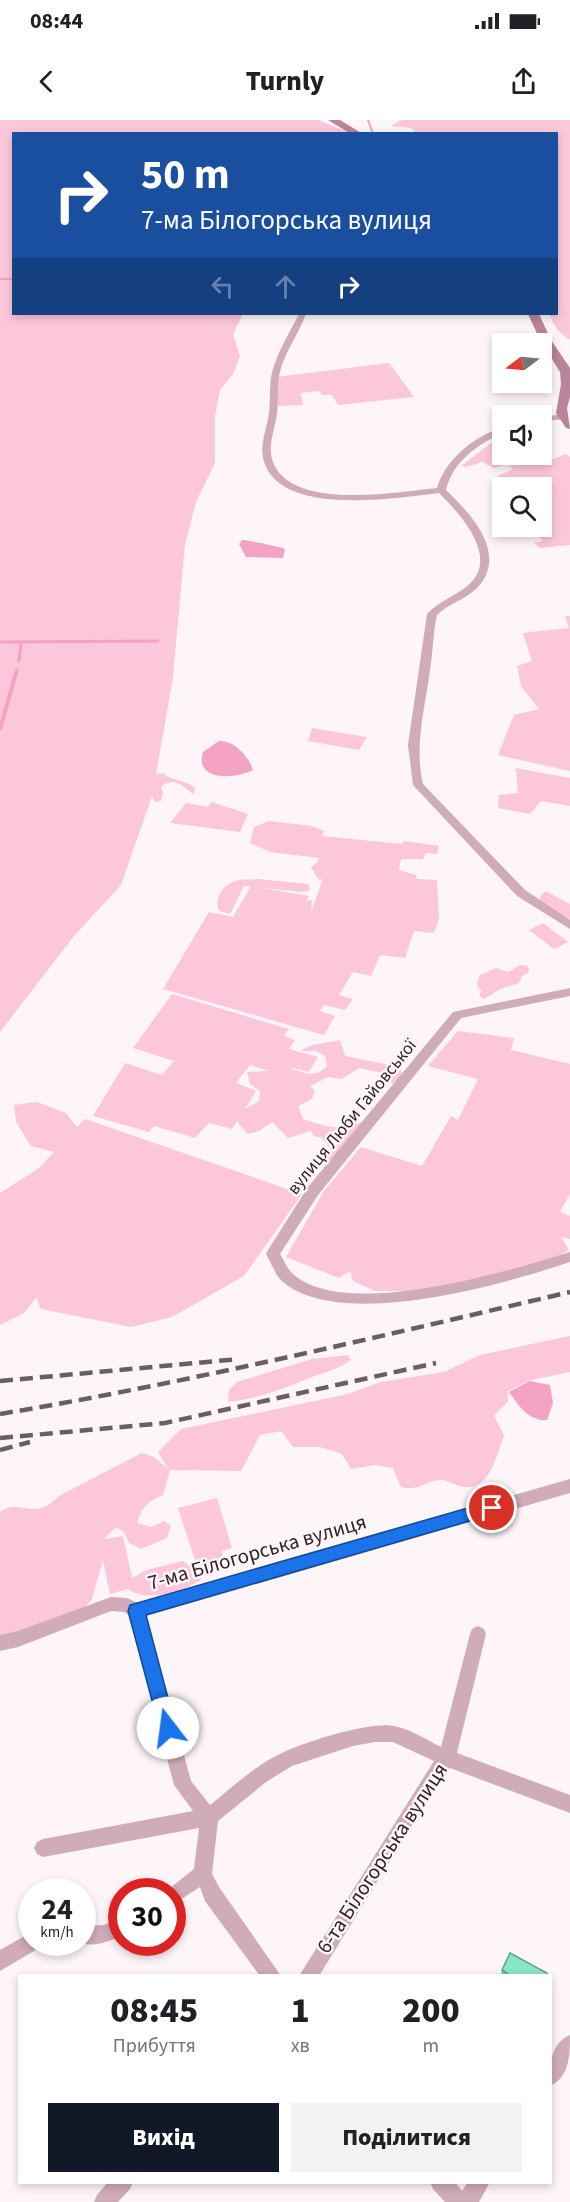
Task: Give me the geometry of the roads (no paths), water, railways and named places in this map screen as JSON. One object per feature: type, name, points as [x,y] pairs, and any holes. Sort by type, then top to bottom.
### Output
[{"type":"street","points":[[333,120],[355,132]]},
{"type":"street","points":[[302,315],[286,342],[271,390],[273,412],[267,443],[268,459],[275,476],[288,484],[316,494],[343,498],[441,490]]},
{"type":"street","points":[[534,315],[547,343],[564,367],[567,378],[566,390],[560,408],[566,421]]},
{"type":"street","points":[[492,437],[453,463],[443,478],[441,490],[471,526],[485,551],[486,567],[475,585],[432,614],[414,734],[416,777],[418,785],[491,859],[505,878],[521,893],[570,925]]},
{"type":"street","name":"вулиця Люби Гайовської","points":[[570,992],[457,1015],[313,1191],[273,1254],[288,1278],[302,1286],[332,1295],[359,1299],[469,1286],[539,1268],[570,1257]]},
{"type":"street","name":"7-ма Білогорська вулиця","points":[[209,1817],[183,1785],[136,1611],[570,1486]]},
{"type":"street","points":[[0,1643],[18,1639],[111,1604],[127,1605],[136,1611]]},
{"type":"street","name":"6-та Білогорська вулиця","points":[[309,1974],[429,1782],[447,1758],[478,1634]]},
{"type":"street","points":[[43,1848],[209,1817],[260,1776],[287,1759],[353,1738],[375,1734],[394,1734],[447,1758],[570,1804]]},
{"type":"street","points":[[209,1817],[203,1874],[212,1894],[271,1974]]},
{"type":"street","points":[[186,1886],[203,1874]]},
{"type":"street","points":[[0,1961],[18,1950]]},
{"type":"street","points":[[552,2073],[570,2045]]},
{"type":"street","points":[[104,2202],[121,2184]]},
{"type":"street","points":[[442,2184],[459,2202]]},
{"type":"street","points":[[466,2202],[479,2184]]},
{"type":"waterway","points":[[368,120],[372,132]]},
{"type":"waterway","points":[[0,279],[12,279]]},
{"type":"waterway","points":[[0,642],[158,641]]},
{"type":"waterway","points":[[19,661],[21,645]]},
{"type":"waterway","points":[[16,675],[17,670]]},
{"type":"waterway","points":[[0,729],[16,673]]},
{"type":"railway","points":[[0,1414],[215,1373],[570,1292]]},
{"type":"railway","points":[[0,1381],[239,1359]]},
{"type":"railway","points":[[0,1438],[165,1423],[436,1363]]},
{"type":"railway","points":[[0,1450],[30,1442]]}]
